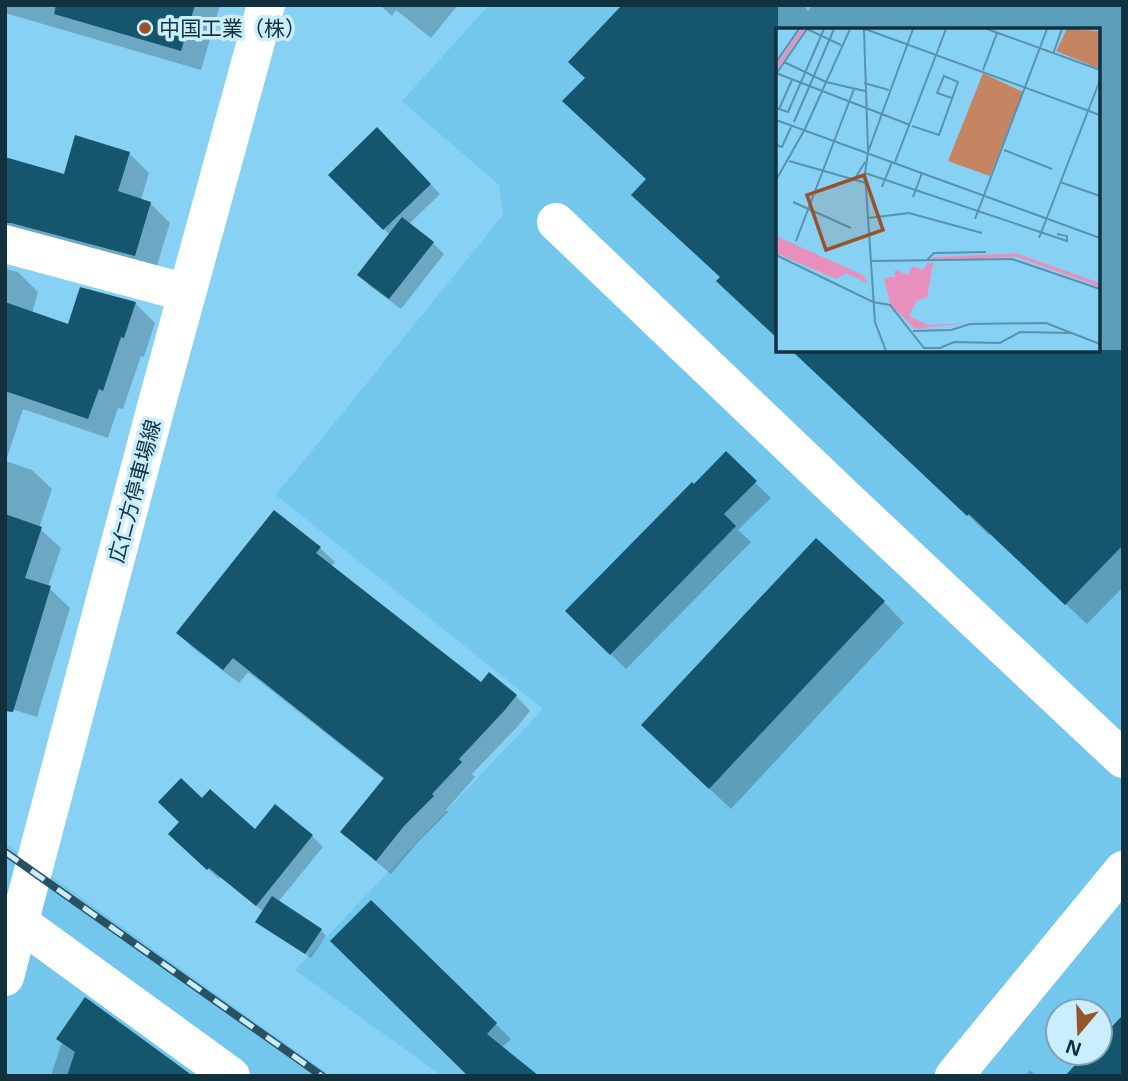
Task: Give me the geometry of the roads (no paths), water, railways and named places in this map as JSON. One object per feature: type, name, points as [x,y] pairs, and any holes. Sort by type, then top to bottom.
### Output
[{"type":"street","name":"広仁方停車場線","points":[[5,977],[266,5]]},
{"type":"street","points":[[556,222],[1123,759]]},
{"type":"street","points":[[5,244],[187,293]]},
{"type":"street","points":[[954,1076],[1123,870]]},
{"type":"street","points":[[19,922],[207,1069]]},
{"type":"railway","points":[[5,852],[322,1076]]},
{"type":"place","name":"中国工業（株）","points":[[145,28]]}]
